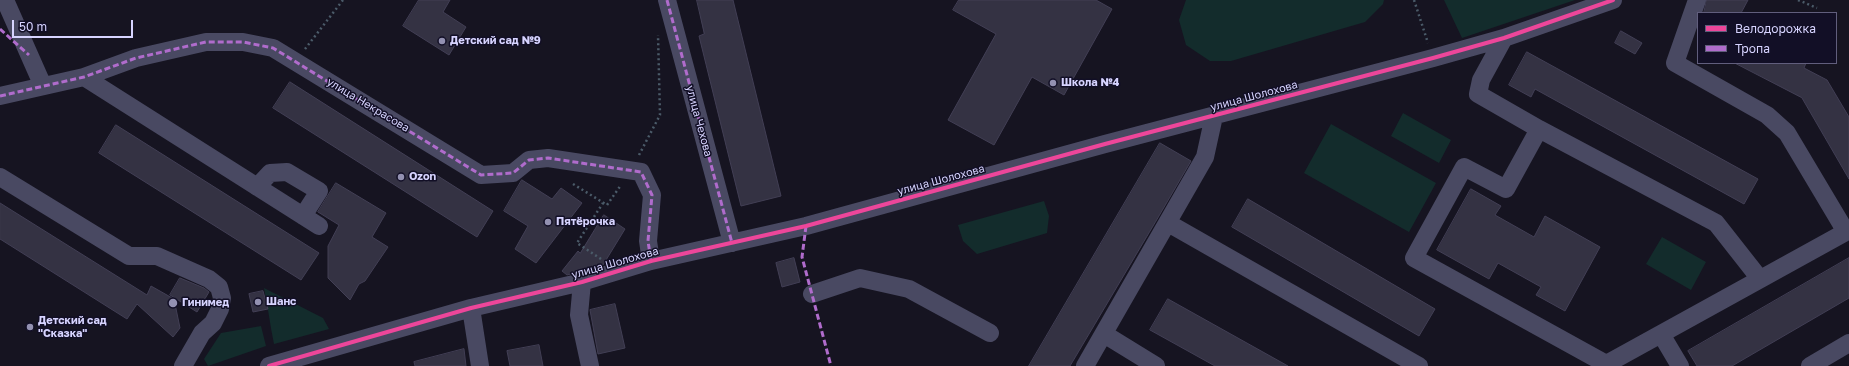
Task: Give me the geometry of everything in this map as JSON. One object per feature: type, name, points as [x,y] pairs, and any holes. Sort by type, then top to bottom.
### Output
[{"type":"street","points":[[5,0],[43,86]]},
{"type":"street","name":"улица Чехова","points":[[667,0],[732,243]]},
{"type":"street","name":"улица Шолохова","points":[[270,366],[471,308],[582,282],[652,261],[806,226],[1105,144],[1504,38],[1613,0]]},
{"type":"street","points":[[1538,129],[1506,189],[1464,167],[1414,258],[1604,365],[1846,232],[1787,133],[1767,115],[1675,63],[1697,0]]},
{"type":"street","points":[[1504,38],[1481,80],[1478,94],[1538,129],[1716,223],[1760,279]]},
{"type":"street","name":"улица Некрасова","points":[[0,96],[84,77],[136,58],[206,42],[250,44],[273,48],[296,61],[481,175],[513,173],[530,160],[548,158],[632,170]]},
{"type":"street","points":[[84,77],[319,226]]},
{"type":"street","points":[[1085,366],[1205,157],[1214,116]]},
{"type":"street","points":[[632,170],[642,172],[652,196],[648,241],[652,261]]},
{"type":"street","points":[[257,187],[270,173],[287,172],[318,191],[303,216]]},
{"type":"street","points":[[0,177],[129,256],[157,256],[209,279],[218,287],[222,298],[220,309],[213,323],[202,333],[183,366]]},
{"type":"street","points":[[1168,223],[1419,366]]},
{"type":"street","points":[[812,294],[860,278],[909,289],[990,333]]},
{"type":"street","points":[[582,282],[579,315],[590,366]]},
{"type":"street","points":[[471,308],[480,366]]},
{"type":"street","points":[[1104,334],[1156,366]]},
{"type":"street","points":[[1661,334],[1680,366]]},
{"type":"street","points":[[1810,366],[1849,343]]},
{"type":"path","points":[[296,61],[343,0]]},
{"type":"path","points":[[1414,0],[1430,46]]},
{"type":"path","points":[[1798,0],[1817,8]]},
{"type":"path","points":[[572,184],[607,205],[632,170],[660,115],[657,29]]},
{"type":"path","points":[[603,203],[577,243],[603,261]]},
{"type":"green space","points":[[1186,0],[1384,0],[1383,4],[1365,22],[1231,61],[1210,61],[1186,45],[1179,20]]},
{"type":"green space","points":[[1444,0],[1575,0],[1462,38]]},
{"type":"green space","points":[[1403,113],[1451,140],[1439,163],[1391,136]]},
{"type":"green space","points":[[1331,124],[1436,183],[1409,232],[1304,173]]},
{"type":"green space","points":[[1044,201],[1049,216],[1047,233],[977,254],[963,241],[958,225]]},
{"type":"green space","points":[[1662,237],[1706,262],[1691,290],[1646,264]]},
{"type":"green space","points":[[264,288],[323,318],[329,329],[274,344]]},
{"type":"green space","points":[[261,326],[266,346],[208,366],[204,359],[221,333]]},
{"type":"building","name":"Детский сад №9","points":[[419,0],[450,0],[443,12],[466,27],[449,55],[403,26]]},
{"type":"building","points":[[697,0],[733,0],[781,196],[741,206],[699,36],[704,34]]},
{"type":"building","points":[[959,0],[1096,0],[1112,9],[1064,95],[1032,77],[994,145],[948,120],[996,34],[953,10]]},
{"type":"building","points":[[1707,0],[1748,0],[1742,12],[1704,12]]},
{"type":"building","points":[[1621,31],[1642,43],[1635,54],[1615,43]]},
{"type":"building","points":[[1527,52],[1758,179],[1744,204],[1535,89],[1531,97],[1509,85]]},
{"type":"building","points":[[1737,64],[1806,64],[1804,68],[1827,80],[1849,117],[1849,179],[1802,98]]},
{"type":"building","points":[[290,82],[493,211],[477,237],[273,108]]},
{"type":"building","points":[[116,125],[319,253],[301,280],[99,153]]},
{"type":"building","points":[[1160,143],[1191,161],[1156,221],[1070,366],[1029,366]]},
{"type":"building","points":[[522,180],[552,199],[561,188],[582,203],[536,263],[515,249],[528,226],[504,211]]},
{"type":"building","points":[[336,183],[386,213],[372,237],[388,247],[365,281],[359,284],[350,300],[328,278],[328,246],[339,225],[318,212]]},
{"type":"building","points":[[1471,189],[1501,206],[1495,215],[1534,237],[1545,216],[1600,247],[1565,311],[1536,295],[1541,287],[1498,263],[1489,279],[1437,250]]},
{"type":"building","points":[[1248,199],[1435,309],[1419,336],[1232,227]]},
{"type":"building","points":[[0,203],[147,295],[151,286],[174,299],[180,328],[173,337],[137,304],[127,319],[0,239]]},
{"type":"building","points":[[604,215],[625,229],[603,265],[567,275],[562,271],[578,251],[580,253]]},
{"type":"building","points":[[794,258],[800,282],[782,287],[776,263]]},
{"type":"building","points":[[1849,258],[1849,298],[1732,366],[1697,366],[1688,351]]},
{"type":"building","points":[[180,278],[204,288],[209,292],[197,312],[170,295]]},
{"type":"building","name":"Шанс","points":[[263,291],[268,309],[253,312],[249,294]]},
{"type":"building","points":[[1168,299],[1288,366],[1215,366],[1150,330]]},
{"type":"building","points":[[615,304],[625,348],[598,354],[590,310]]},
{"type":"building","points":[[539,345],[543,366],[510,366],[507,351]]},
{"type":"building","points":[[464,349],[466,366],[415,366],[414,362]]},
{"type":"marked path","points":[[667,0],[732,243]]},
{"type":"marked path","points":[[0,29],[29,55]]},
{"type":"marked path","points":[[0,96],[84,77],[136,58],[206,42],[243,42],[273,48],[481,175],[513,173],[529,160],[548,158],[641,172],[652,195],[648,241],[651,261]]},
{"type":"marked path","points":[[806,226],[802,257],[831,366]]},
{"type":"cycle path","points":[[269,366],[471,308],[582,282],[651,261],[806,226],[1105,144],[1433,58],[1504,38],[1613,0]]},
{"type":"place","name":"Детский сад №9","points":[[442,41]]},
{"type":"place","name":"Школа №4","points":[[1053,83]]},
{"type":"place","name":"Ozon","points":[[401,177]]},
{"type":"place","name":"Пятёрочка","points":[[548,222]]},
{"type":"place","name":"Шанс","points":[[258,302]]},
{"type":"place","name":"Гинимед","points":[[173,303]]},
{"type":"place","name":"Детский сад \"Сказка\"","points":[[30,327]]}]
